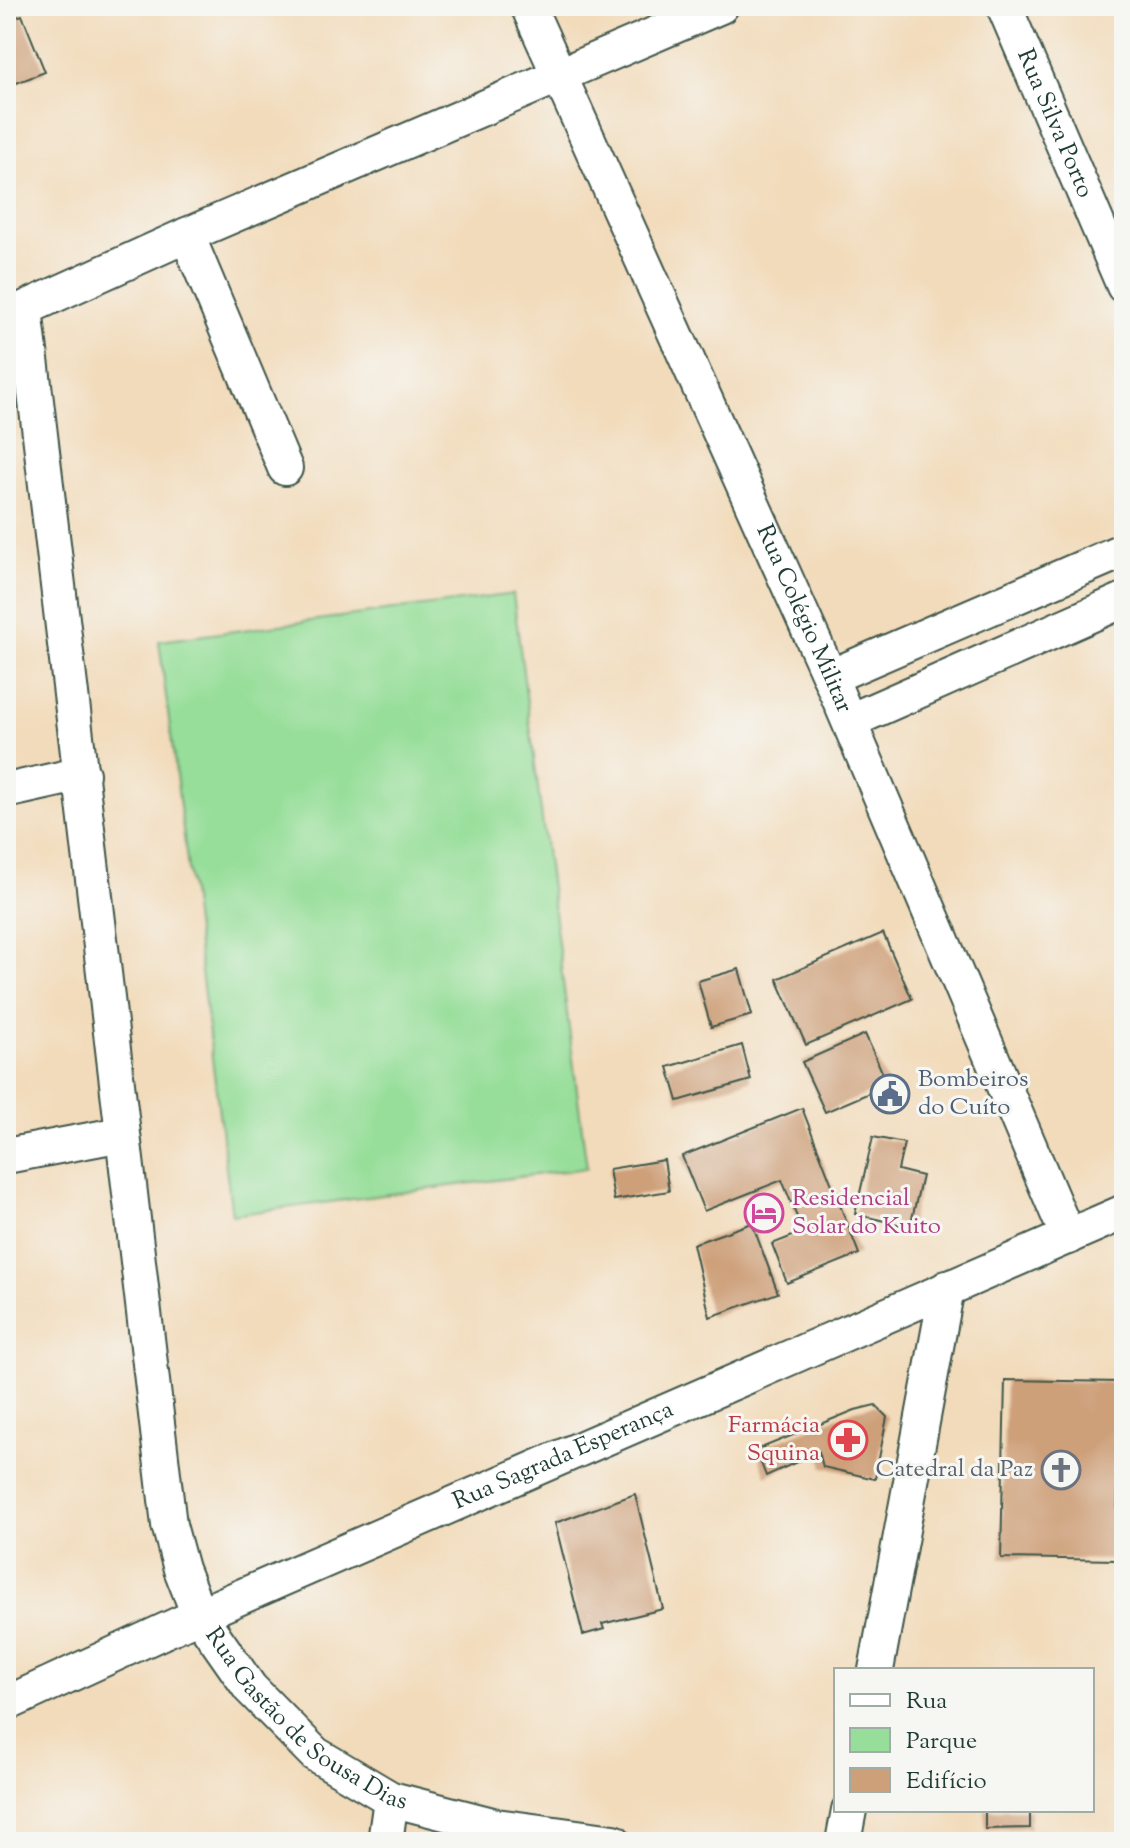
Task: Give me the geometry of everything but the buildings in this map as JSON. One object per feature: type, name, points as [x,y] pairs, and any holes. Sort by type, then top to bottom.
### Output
[{"type":"street","name":"Rua Colégio Militar","points":[[528,6],[850,721],[1068,1237]]},
{"type":"street","points":[[16,313],[187,235],[721,6]]},
{"type":"street","name":"Rua Silva Porto","points":[[1004,6],[1124,286]]},
{"type":"street","points":[[187,235],[285,468]]},
{"type":"street","name":"Rua Gastão de Sousa Dias","points":[[16,313],[82,774],[169,1525],[181,1569],[199,1615],[250,1688],[315,1754],[391,1799],[496,1826],[614,1842]]},
{"type":"street","points":[[830,677],[1124,550]]},
{"type":"street","points":[[850,721],[1124,600]]},
{"type":"street","points":[[992,607],[1011,649]]},
{"type":"street","points":[[6,791],[82,774]]},
{"type":"street","points":[[6,1156],[122,1134]]},
{"type":"street","name":"Rua Sagrada Esperança","points":[[6,1704],[199,1615],[1124,1212]]},
{"type":"street","points":[[876,1668],[947,1288]]},
{"type":"street","points":[[385,1842],[391,1799]]},
{"type":"street","points":[[843,1842],[849,1812]]},
{"type":"green space","points":[[513,594],[587,1168],[232,1215],[159,641]]},
{"type":"place","name":"Bombeiros do Cuíto","points":[[890,1094]]},
{"type":"place","name":"Residencial Solar do Kuito","points":[[764,1213]]},
{"type":"place","name":"Farmácia Squina","points":[[848,1440]]},
{"type":"place","name":"Catedral da Paz","points":[[1061,1470]]}]
